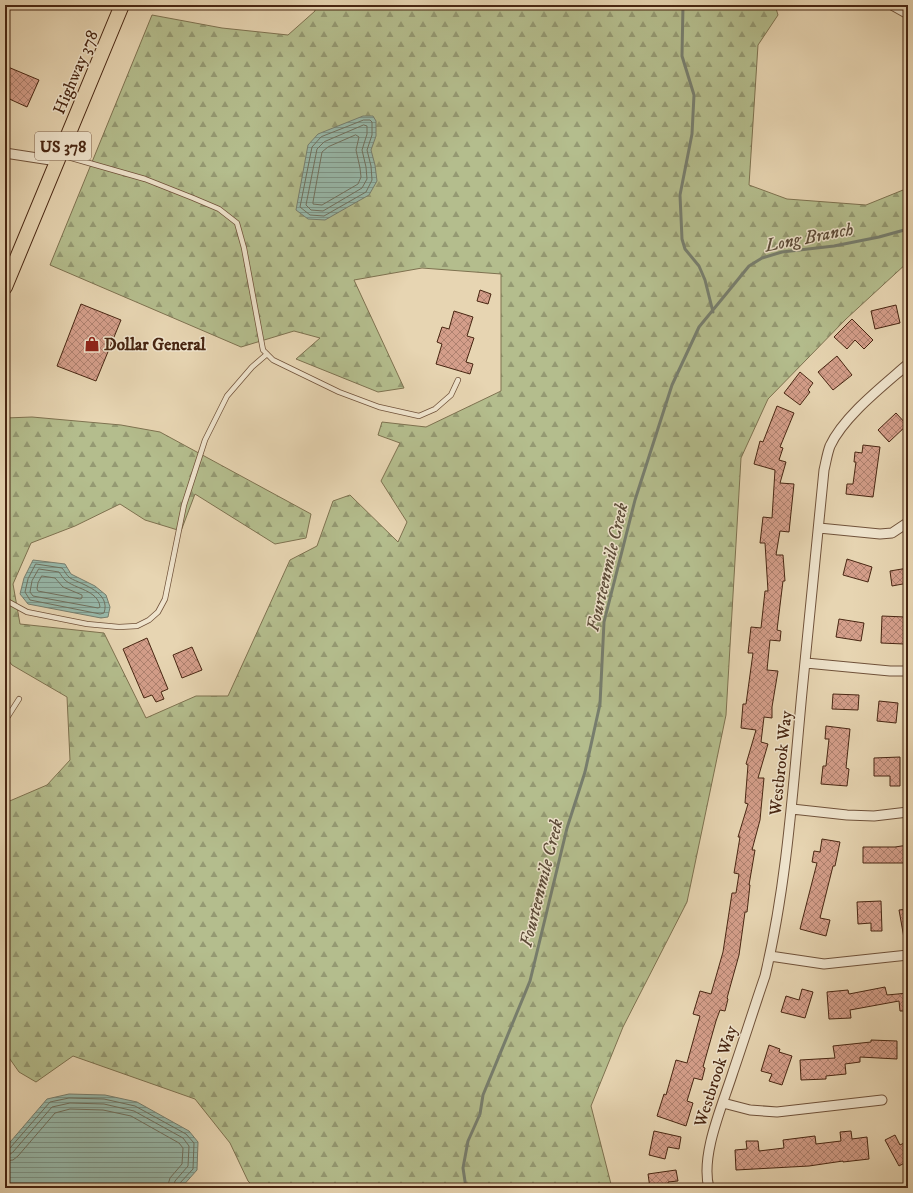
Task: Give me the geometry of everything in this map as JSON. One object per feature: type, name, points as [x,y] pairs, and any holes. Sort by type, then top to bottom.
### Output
[{"type":"main road","name":"Highway 378","points":[[5,287],[122,5]]},
{"type":"street","points":[[892,5],[908,14]]},
{"type":"street","points":[[5,153],[58,158]]},
{"type":"street","name":"Westbrook Way","points":[[709,1188],[707,1171],[710,1148],[723,1102],[765,976],[770,956],[780,895],[792,809],[826,457],[837,434],[853,414],[908,364]]},
{"type":"street","points":[[819,528],[880,534],[892,533],[907,523]]},
{"type":"street","points":[[806,663],[876,670],[908,671]]},
{"type":"street","points":[[792,809],[847,815],[874,816],[908,812]]},
{"type":"street","points":[[770,956],[824,964],[908,955]]},
{"type":"street","points":[[723,1102],[750,1110],[777,1112],[882,1100]]},
{"type":"lane","points":[[58,158],[145,179],[219,209],[237,223],[244,248],[263,350],[273,360],[339,392],[378,407],[419,416],[434,409],[451,395],[458,380]]},
{"type":"lane","points":[[5,600],[27,612],[87,624],[119,627],[137,626],[149,620],[158,612],[166,599],[184,505],[205,440],[227,396],[252,367],[267,354]]},
{"type":"lane","points":[[5,721],[19,699]]},
{"type":"green space","points":[[315,5],[775,5],[778,15],[758,45],[749,185],[787,199],[866,205],[908,188],[908,262],[846,319],[768,399],[741,458],[726,715],[687,902],[623,1027],[591,1106],[612,1188],[255,1188],[248,1181],[230,1143],[195,1099],[73,1056],[36,1082],[19,1072],[5,1052],[5,803],[47,785],[70,760],[67,697],[12,665],[5,656],[5,418],[32,417],[121,425],[160,432],[311,514],[306,538],[275,544],[195,494],[181,531],[145,520],[120,504],[75,526],[31,543],[13,584],[20,624],[104,633],[146,718],[196,696],[228,696],[290,560],[317,546],[333,501],[350,495],[398,542],[407,522],[381,481],[400,443],[378,435],[382,422],[426,427],[501,391],[501,274],[422,268],[354,280],[404,388],[378,392],[296,359],[320,338],[294,331],[241,347],[50,265],[152,15],[222,28],[288,35],[315,11]]},
{"type":"water","points":[[363,116],[373,116],[376,121],[376,136],[371,150],[377,181],[369,195],[325,220],[308,219],[296,210],[308,145],[318,134]]},
{"type":"water","points":[[33,560],[65,564],[71,574],[95,586],[106,595],[110,607],[108,617],[101,618],[28,604],[20,594],[24,578]]},
{"type":"water","points":[[69,1094],[105,1095],[137,1102],[189,1131],[198,1142],[197,1170],[181,1188],[5,1188],[5,1148],[47,1099]]},
{"type":"building","points":[[8,67],[39,80],[27,107],[5,97],[5,73]]},
{"type":"building","points":[[480,290],[491,294],[488,304],[477,301]]},
{"type":"building","points":[[81,304],[121,320],[96,381],[57,366]]},
{"type":"building","points":[[896,305],[900,323],[875,329],[871,311]]},
{"type":"building","points":[[454,311],[473,317],[467,336],[474,338],[466,362],[473,364],[470,374],[436,364],[442,344],[437,342],[442,327],[449,329]]},
{"type":"building","points":[[852,319],[873,340],[864,349],[855,340],[847,349],[834,337]]},
{"type":"building","points":[[837,356],[852,375],[833,390],[818,372]]},
{"type":"building","points":[[800,372],[813,383],[808,390],[810,392],[800,405],[784,393]]},
{"type":"building","points":[[777,406],[794,413],[780,447],[783,448],[779,460],[786,462],[780,483],[794,484],[789,532],[780,531],[776,555],[783,555],[785,581],[783,581],[777,630],[781,631],[780,641],[770,640],[767,670],[778,671],[772,707],[772,718],[764,717],[761,742],[768,744],[758,778],[764,778],[760,820],[752,850],[755,850],[749,885],[747,912],[745,912],[739,955],[727,998],[725,1011],[720,1010],[716,1021],[703,1067],[705,1068],[702,1080],[694,1078],[687,1101],[693,1103],[686,1126],[657,1116],[664,1094],[666,1095],[676,1060],[687,1063],[700,1016],[693,1014],[700,991],[711,994],[723,952],[732,893],[736,893],[739,874],[734,873],[740,837],[738,837],[748,804],[745,803],[748,765],[746,764],[756,730],[741,728],[743,704],[746,704],[753,653],[748,653],[751,627],[761,628],[765,591],[768,591],[765,543],[760,543],[763,517],[772,518],[775,470],[754,464],[760,441],[763,442]]},
{"type":"building","points":[[896,413],[907,425],[889,442],[878,430]]},
{"type":"building","points":[[863,445],[880,447],[873,497],[846,494],[847,484],[853,484],[856,462],[854,462],[855,452],[862,453]]},
{"type":"building","points":[[847,559],[872,567],[868,582],[843,575]]},
{"type":"building","points":[[908,568],[908,583],[892,586],[890,571]]},
{"type":"building","points":[[882,616],[905,617],[904,644],[881,643]]},
{"type":"building","points":[[839,619],[864,623],[861,641],[836,637]]},
{"type":"building","points":[[147,638],[168,689],[161,692],[164,699],[156,702],[152,695],[144,698],[123,649]]},
{"type":"building","points":[[192,647],[202,670],[182,678],[173,655]]},
{"type":"building","points":[[833,694],[859,695],[858,710],[832,709]]},
{"type":"building","points":[[879,701],[898,703],[896,723],[877,721]]},
{"type":"building","points":[[826,726],[850,729],[846,768],[849,769],[847,786],[821,784],[823,766],[826,766],[829,739],[825,739]]},
{"type":"building","points":[[900,757],[900,786],[890,786],[890,776],[874,776],[874,758]]},
{"type":"building","points":[[822,839],[840,842],[835,866],[833,866],[820,918],[830,920],[826,936],[800,929],[817,863],[812,862],[814,851],[820,852]]},
{"type":"building","points":[[908,845],[908,863],[863,863],[863,847],[895,847]]},
{"type":"building","points":[[881,901],[882,931],[871,931],[871,923],[858,924],[857,902]]},
{"type":"building","points":[[908,909],[908,937],[904,938],[899,910]]},
{"type":"building","points":[[885,987],[887,995],[908,993],[908,1011],[900,1011],[899,1001],[850,1010],[851,1018],[829,1019],[827,992],[848,990],[849,994]]},
{"type":"building","points":[[802,989],[813,992],[805,1018],[781,1012],[786,996],[799,1000]]},
{"type":"building","points":[[871,1040],[897,1041],[897,1059],[860,1057],[860,1062],[845,1064],[846,1074],[826,1076],[826,1079],[801,1080],[800,1060],[835,1058],[833,1046],[871,1042]]},
{"type":"building","points":[[769,1045],[780,1049],[779,1052],[792,1056],[782,1085],[769,1081],[772,1074],[761,1071]]},
{"type":"building","points":[[654,1131],[681,1137],[679,1149],[668,1147],[665,1159],[649,1155]]},
{"type":"building","points":[[851,1131],[852,1139],[867,1137],[869,1159],[809,1166],[736,1170],[735,1150],[747,1149],[746,1141],[758,1141],[759,1151],[784,1148],[783,1140],[815,1136],[816,1144],[841,1141],[840,1132]]},
{"type":"building","points":[[895,1135],[900,1145],[908,1141],[908,1161],[899,1166],[885,1140]]},
{"type":"building","points":[[676,1170],[678,1181],[668,1182],[669,1188],[650,1188],[648,1174]]},
{"type":"waterway","name":"Fourteenmile Creek","points":[[683,5],[682,56],[694,95],[692,134],[680,195],[682,239],[685,249],[699,266],[705,280],[713,312]]},
{"type":"waterway","name":"Fourteenmile Creek","points":[[466,1188],[463,1168],[468,1141],[480,1114],[483,1095],[530,981],[567,828],[585,772],[600,704],[604,622],[635,500],[672,385],[699,327],[749,266],[762,258],[782,252],[834,246],[879,237],[908,229]]},
{"type":"place","name":"Dollar General","points":[[92,344]]},
{"type":"water label","name":"Long Branch","points":[[809,237]]}]
